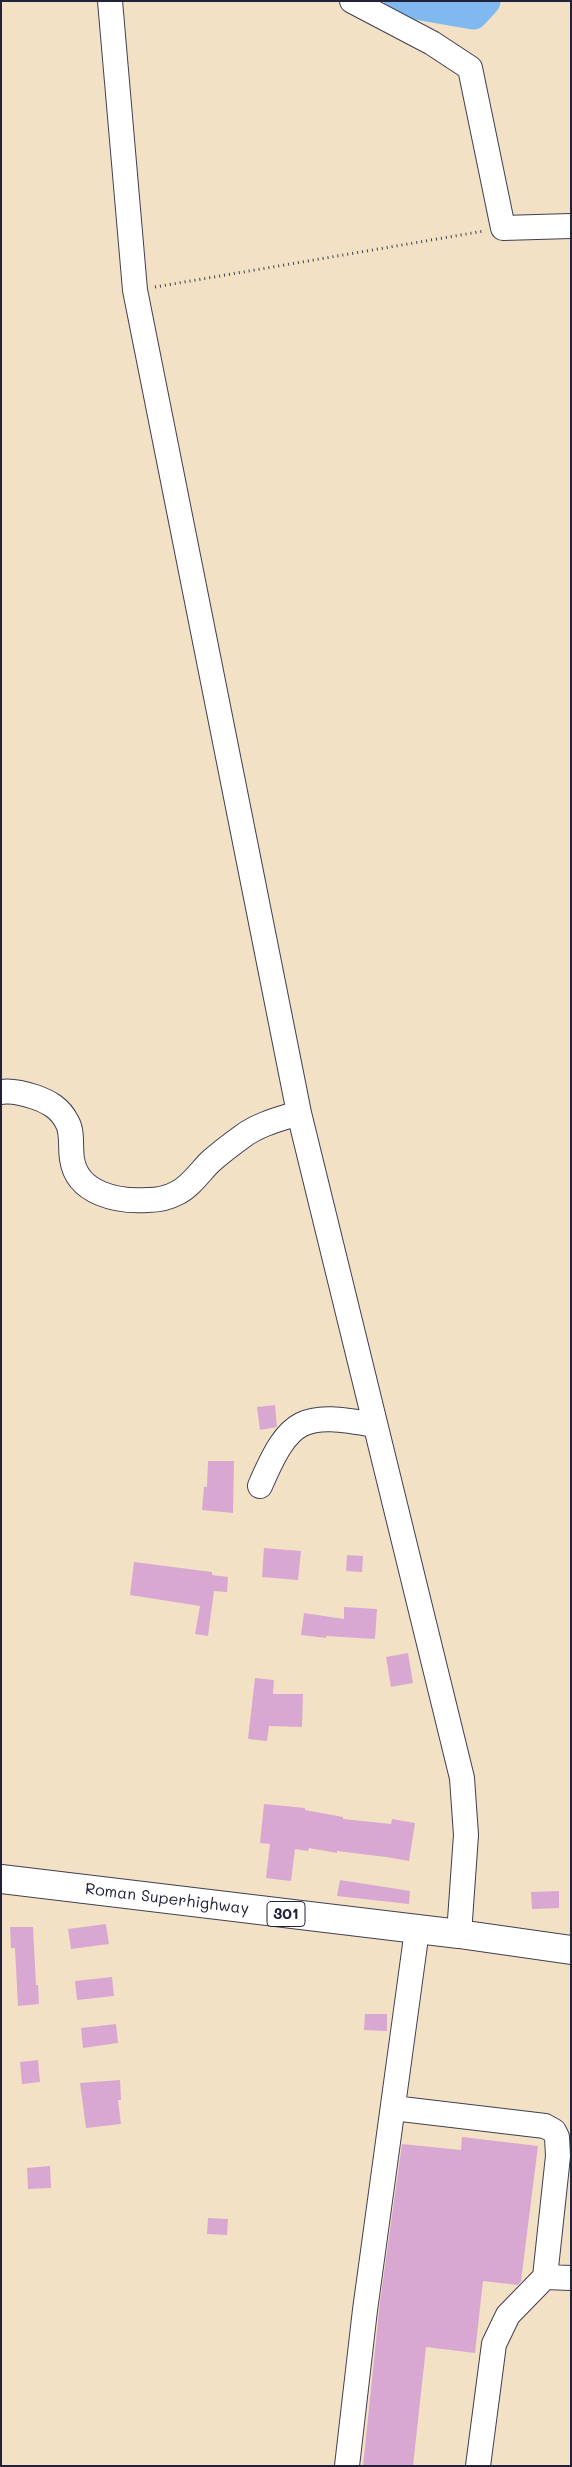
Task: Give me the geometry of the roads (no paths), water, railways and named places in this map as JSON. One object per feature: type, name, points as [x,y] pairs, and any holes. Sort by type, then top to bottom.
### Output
[{"type":"main road","name":"Roman Superhighway","points":[[1,1879],[458,1934],[571,1950]]},
{"type":"street","points":[[110,1],[134,290],[299,1113],[462,1778],[466,1835],[458,1934]]},
{"type":"street","points":[[352,1],[432,43],[470,68],[503,228],[571,226]]},
{"type":"street","points":[[1,1092],[31,1096],[48,1102],[61,1112],[68,1124],[71,1158],[78,1176],[91,1189],[103,1195],[122,1199],[148,1200],[165,1198],[179,1193],[212,1161],[244,1134],[259,1126],[299,1113]]},
{"type":"street","points":[[260,1486],[273,1455],[281,1443],[307,1420],[323,1418],[375,1425]]},
{"type":"street","points":[[348,2466],[365,2310],[416,1930]]},
{"type":"street","points":[[393,2108],[545,2126],[554,2130],[557,2137],[558,2156],[545,2277],[508,2315],[494,2344],[478,2466]]},
{"type":"street","points":[[545,2277],[571,2278]]},
{"type":"waterway","points":[[399,1],[473,14],[485,1]]}]
